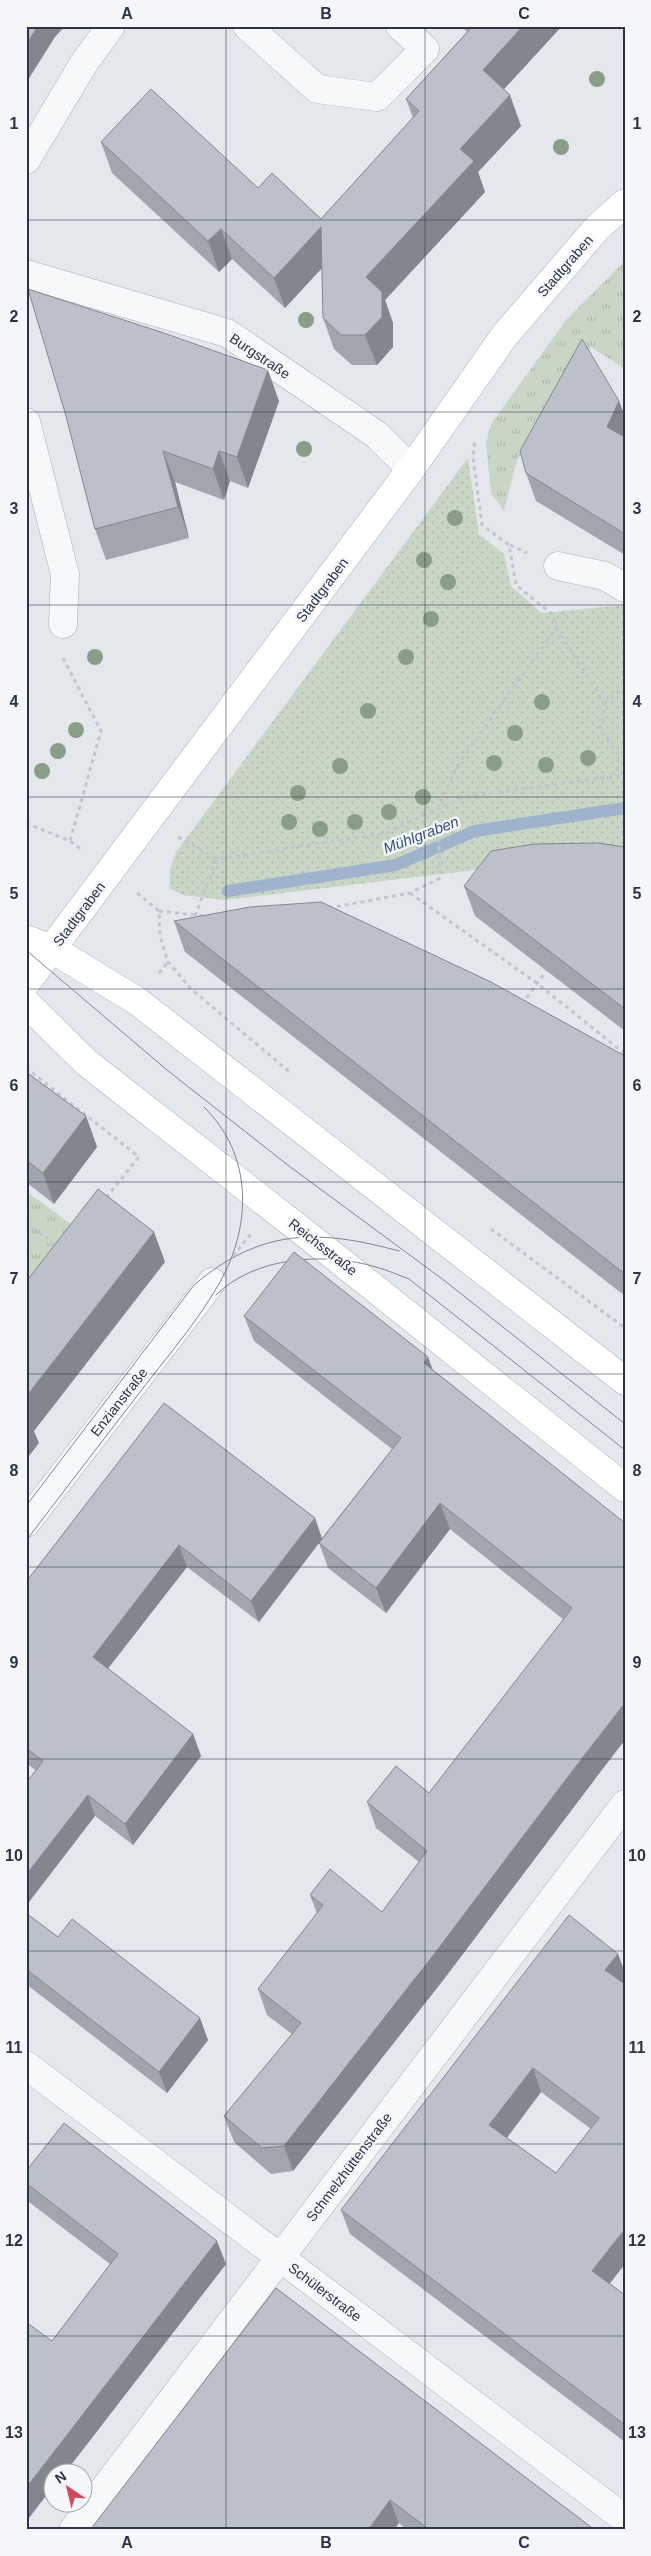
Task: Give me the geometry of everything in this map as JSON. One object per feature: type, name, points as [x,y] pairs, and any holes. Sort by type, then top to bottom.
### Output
[{"type":"main road","name":"Stadtgraben","points":[[26,982],[411,469],[505,335],[597,228],[625,203]]},
{"type":"main road","points":[[26,939],[52,949],[143,1006],[625,1381]]},
{"type":"main road","name":"Reichsstraße","points":[[26,1003],[87,1063],[272,1207],[625,1488]]},
{"type":"street","points":[[26,160],[84,63],[111,26]]},
{"type":"street","points":[[247,26],[317,89],[377,97],[425,49],[400,26]]},
{"type":"street","name":"Burgstraße","points":[[26,274],[227,332],[377,435],[411,469]]},
{"type":"street","points":[[26,422],[65,574],[63,624]]},
{"type":"street","points":[[558,566],[605,576],[625,588]]},
{"type":"street","name":"Enzianstraße","points":[[26,1523],[212,1282]]},
{"type":"street","name":"Schmelzhüttenstraße","points":[[73,2530],[625,1804]]},
{"type":"street","name":"Schülerstraße","points":[[26,2065],[625,2519]]},
{"type":"path","points":[[620,26],[625,34]]},
{"type":"path","points":[[472,458],[482,525],[509,545],[516,585],[553,615],[556,628],[605,704]]},
{"type":"path","points":[[63,624],[58,651],[101,731],[70,841]]},
{"type":"path","points":[[324,908],[334,908],[410,893],[440,878],[438,808],[457,766],[556,628]]},
{"type":"path","points":[[616,775],[619,755],[600,730],[605,704],[617,692],[625,690]]},
{"type":"path","points":[[150,818],[183,840],[217,859],[387,833],[438,808],[470,796],[625,775]]},
{"type":"path","points":[[26,823],[70,841],[159,910],[195,916],[215,915]]},
{"type":"path","points":[[195,916],[217,859]]},
{"type":"path","points":[[410,893],[538,984],[625,1054]]},
{"type":"path","points":[[334,908],[343,912]]},
{"type":"path","points":[[159,910],[160,936],[168,962],[191,989],[294,1076]]},
{"type":"path","points":[[527,1012],[519,1007],[546,971]]},
{"type":"path","points":[[26,1068],[139,1156],[103,1201]]},
{"type":"path","points":[[212,1282],[272,1207]]},
{"type":"path","points":[[26,1223],[64,1251]]},
{"type":"path","points":[[489,1227],[625,1328]]},
{"type":"green space","points":[[625,261],[625,369],[591,347],[517,460],[504,511],[491,493],[486,444],[491,424],[566,320]]},
{"type":"green space","points":[[468,458],[479,534],[504,554],[511,586],[542,613],[625,605],[625,852],[224,900],[183,895],[169,888],[170,870],[176,852]]},
{"type":"green space","points":[[26,1191],[72,1225],[26,1288]]},
{"type":"building","points":[[26,26],[38,26],[26,45]]},
{"type":"building","points":[[473,26],[523,26],[483,70],[510,95],[460,149],[474,161],[366,277],[382,292],[382,317],[365,335],[341,335],[323,318],[321,227],[274,278],[221,229],[208,241],[101,142],[151,89],[258,188],[272,173],[321,219],[419,111],[406,99]]},
{"type":"building","points":[[28,289],[164,333],[268,370],[237,457],[219,451],[213,469],[163,451],[178,507],[95,529],[66,416]]},
{"type":"building","points":[[582,339],[619,401],[607,427],[625,437],[625,534],[526,473],[520,451]]},
{"type":"building","points":[[598,843],[625,847],[625,1009],[464,886],[491,851],[534,844]]},
{"type":"building","points":[[321,902],[491,982],[625,1056],[625,1274],[174,921],[250,907]]},
{"type":"building","points":[[26,1072],[86,1116],[43,1173],[26,1160]]},
{"type":"building","points":[[98,1189],[154,1232],[26,1397],[26,1282]]},
{"type":"building","points":[[294,1252],[428,1357],[424,1363],[625,1523],[625,1703],[435,1953],[284,2146],[262,2148],[224,2116],[301,2023],[258,1989],[323,1905],[310,1895],[330,1869],[382,1912],[427,1851],[367,1802],[396,1766],[429,1793],[572,1608],[440,1503],[376,1588],[319,1543],[401,1438],[244,1316]]},
{"type":"building","points":[[164,1403],[315,1518],[251,1601],[179,1545],[93,1657],[193,1734],[125,1824],[88,1795],[26,1875],[26,1783],[43,1761],[26,1748],[26,1582]]},
{"type":"building","points":[[26,1913],[58,1937],[72,1919],[200,2018],[159,2072],[26,1969]]},
{"type":"building","points":[[569,1915],[618,1954],[605,1970],[625,1984],[625,2229],[592,2271],[625,2295],[625,2425],[341,2210]],"holes":[[[533,2068],[599,2118],[556,2173],[489,2125]]]},
{"type":"building","points":[[64,2123],[217,2241],[45,2464],[42,2464],[42,2467],[26,2488],[26,2322],[52,2341],[118,2254],[26,2183],[26,2171]]},
{"type":"building","points":[[276,2288],[595,2530],[430,2530],[390,2500],[368,2530],[90,2530]]},
{"type":"waterway","name":"Mühlgraben","points":[[228,891],[396,865],[475,831],[625,808]]},
{"type":"tram line","points":[[26,950],[167,1070],[289,1166],[445,1281],[625,1424]]},
{"type":"tram line","points":[[26,1541],[191,1326],[211,1297],[231,1260],[242,1214],[239,1168],[232,1147],[220,1126],[204,1107]]},
{"type":"tram line","points":[[26,1506],[194,1285],[219,1266],[267,1243],[291,1238],[342,1239],[399,1251]]},
{"type":"tram line","points":[[216,1295],[232,1282],[250,1272],[292,1261],[314,1259],[356,1262],[388,1271],[409,1279],[625,1450]]}]
